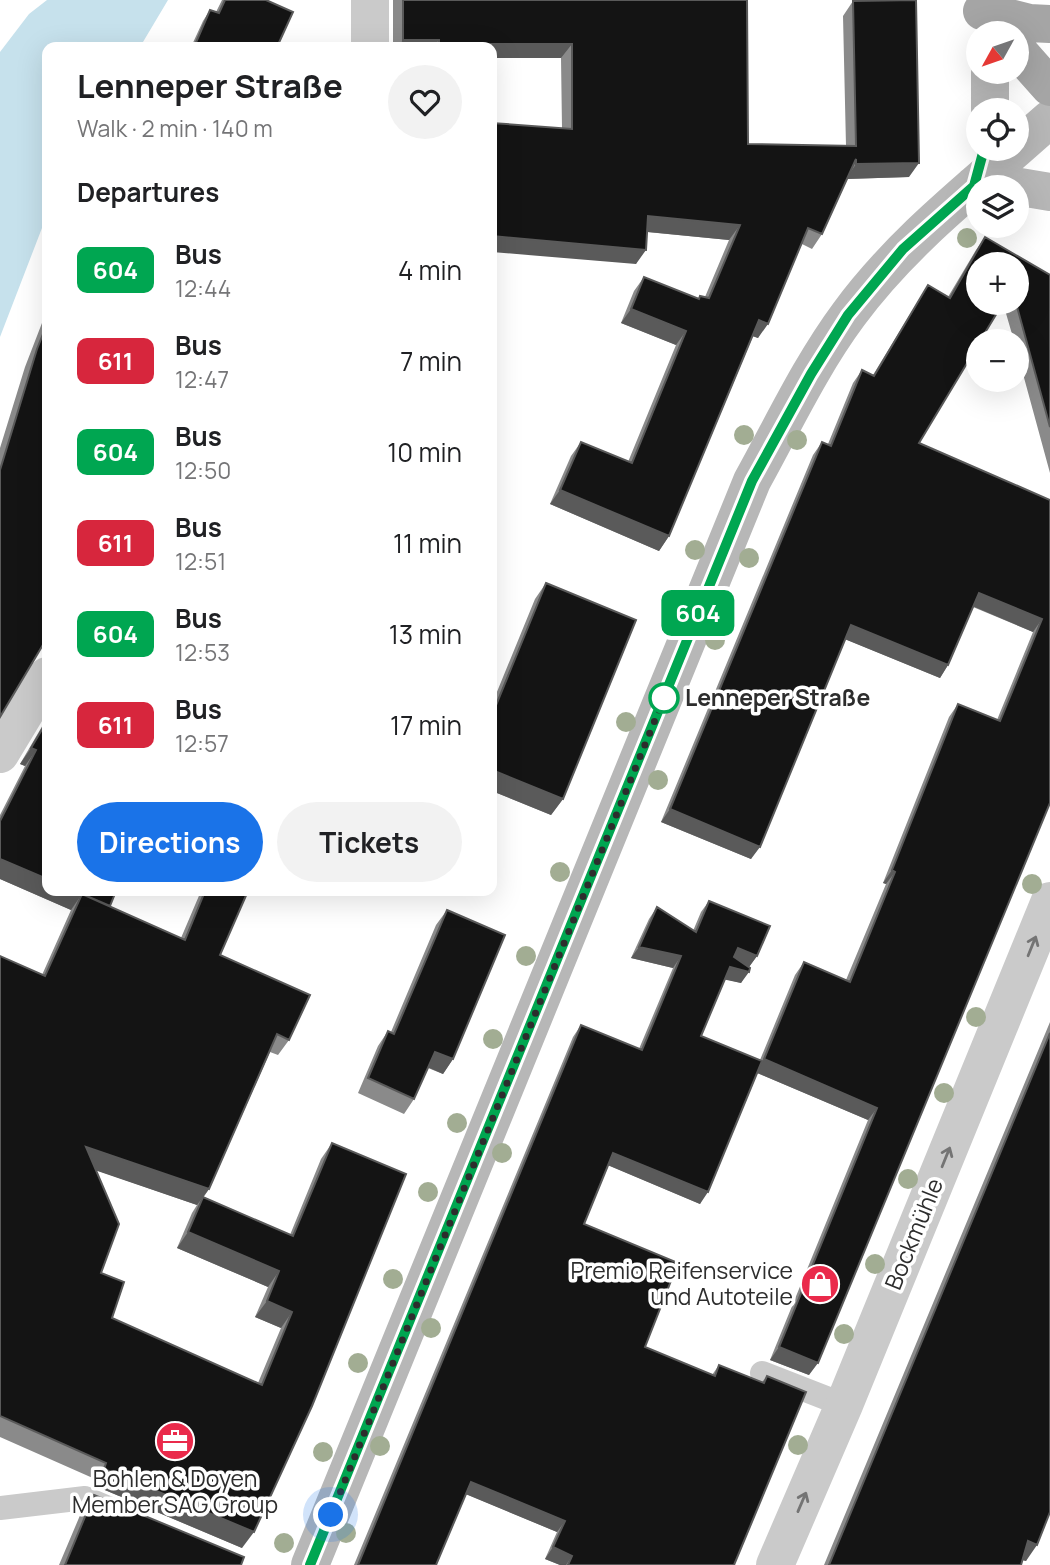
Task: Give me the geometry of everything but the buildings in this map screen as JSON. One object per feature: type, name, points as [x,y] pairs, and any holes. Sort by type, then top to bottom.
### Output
[{"type":"main road","points":[[985,19],[1050,24]]},
{"type":"main road","points":[[1029,64],[1050,88]]},
{"type":"main road","points":[[1029,137],[1050,119]]},
{"type":"main road","points":[[986,175],[1002,161]]},
{"type":"main road","points":[[1029,188],[1050,192]]},
{"type":"main road","points":[[310,1565],[752,481],[811,374],[848,315],[903,249],[966,193]]},
{"type":"street","points":[[370,0],[370,42]]},
{"type":"street","points":[[0,754],[42,684]]},
{"type":"street","name":"Bockmühle","points":[[775,1565],[844,1405],[1050,901]]},
{"type":"lane","points":[[762,1373],[844,1405]]},
{"type":"lane","points":[[0,1508],[85,1498],[148,1524]]},
{"type":"water","points":[[28,0],[168,0],[143,42],[42,42],[42,228],[0,337],[0,49]]},
{"type":"pier","points":[[24,0],[47,0],[29,14],[0,52],[0,42]]},
{"type":"bus line","name":"604","points":[[310,1565],[752,481],[811,374],[848,315],[903,249],[974,186],[981,161]]},
{"type":"place","name":"Lenneper Straße","points":[[664,698]]},
{"type":"place","name":"Premio Reifenservice und Autoteile","points":[[820,1284]]},
{"type":"place","name":"Bohlen & Doyen Member SAG Group","points":[[175,1441]]},
{"type":"route","points":[[331,1515],[664,698]]}]
